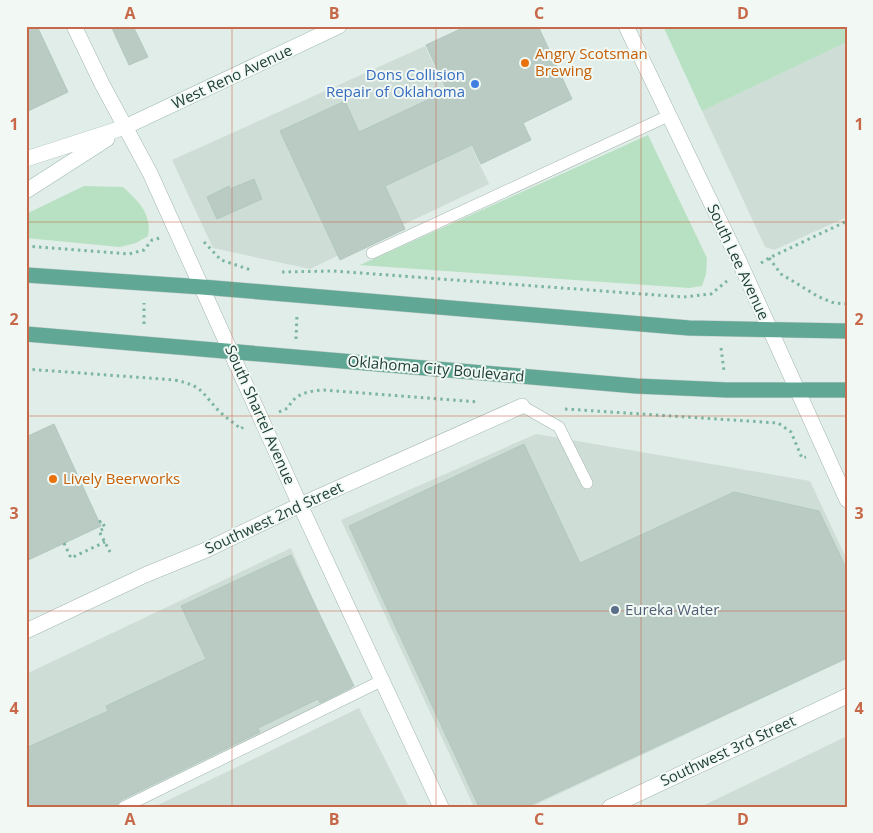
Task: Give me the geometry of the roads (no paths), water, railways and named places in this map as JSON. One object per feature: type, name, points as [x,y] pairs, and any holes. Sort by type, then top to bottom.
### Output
[{"type":"main road","points":[[26,275],[689,328],[847,331]]},
{"type":"main road","name":"Oklahoma City Boulevard","points":[[26,334],[636,386],[727,390],[847,390]]},
{"type":"street","name":"South Shartel Avenue","points":[[74,26],[102,84],[150,173],[300,505],[384,680],[441,807]]},
{"type":"street","name":"West Reno Avenue","points":[[26,159],[125,127],[339,26]]},
{"type":"street","name":"South Lee Avenue","points":[[626,26],[740,263],[847,500]]},
{"type":"street","name":"West Reno Avenue","points":[[26,191],[125,127]]},
{"type":"street","name":"Southwest 2nd Street","points":[[26,631],[145,575],[206,550],[300,505],[522,406]]},
{"type":"street","name":"Southwest 3rd Street","points":[[610,807],[847,696]]},
{"type":"lane","points":[[372,253],[668,116]]},
{"type":"lane","points":[[522,406],[558,427],[587,483]]},
{"type":"lane","points":[[124,807],[384,680]]},
{"type":"place","name":"Angry Scotsman Brewing","points":[[525,63]]},
{"type":"place","name":"Dons Collision Repair of Oklahoma","points":[[475,84]]},
{"type":"place","name":"Lively Beerworks","points":[[53,479]]},
{"type":"place","name":"Eureka Water","points":[[615,610]]}]
